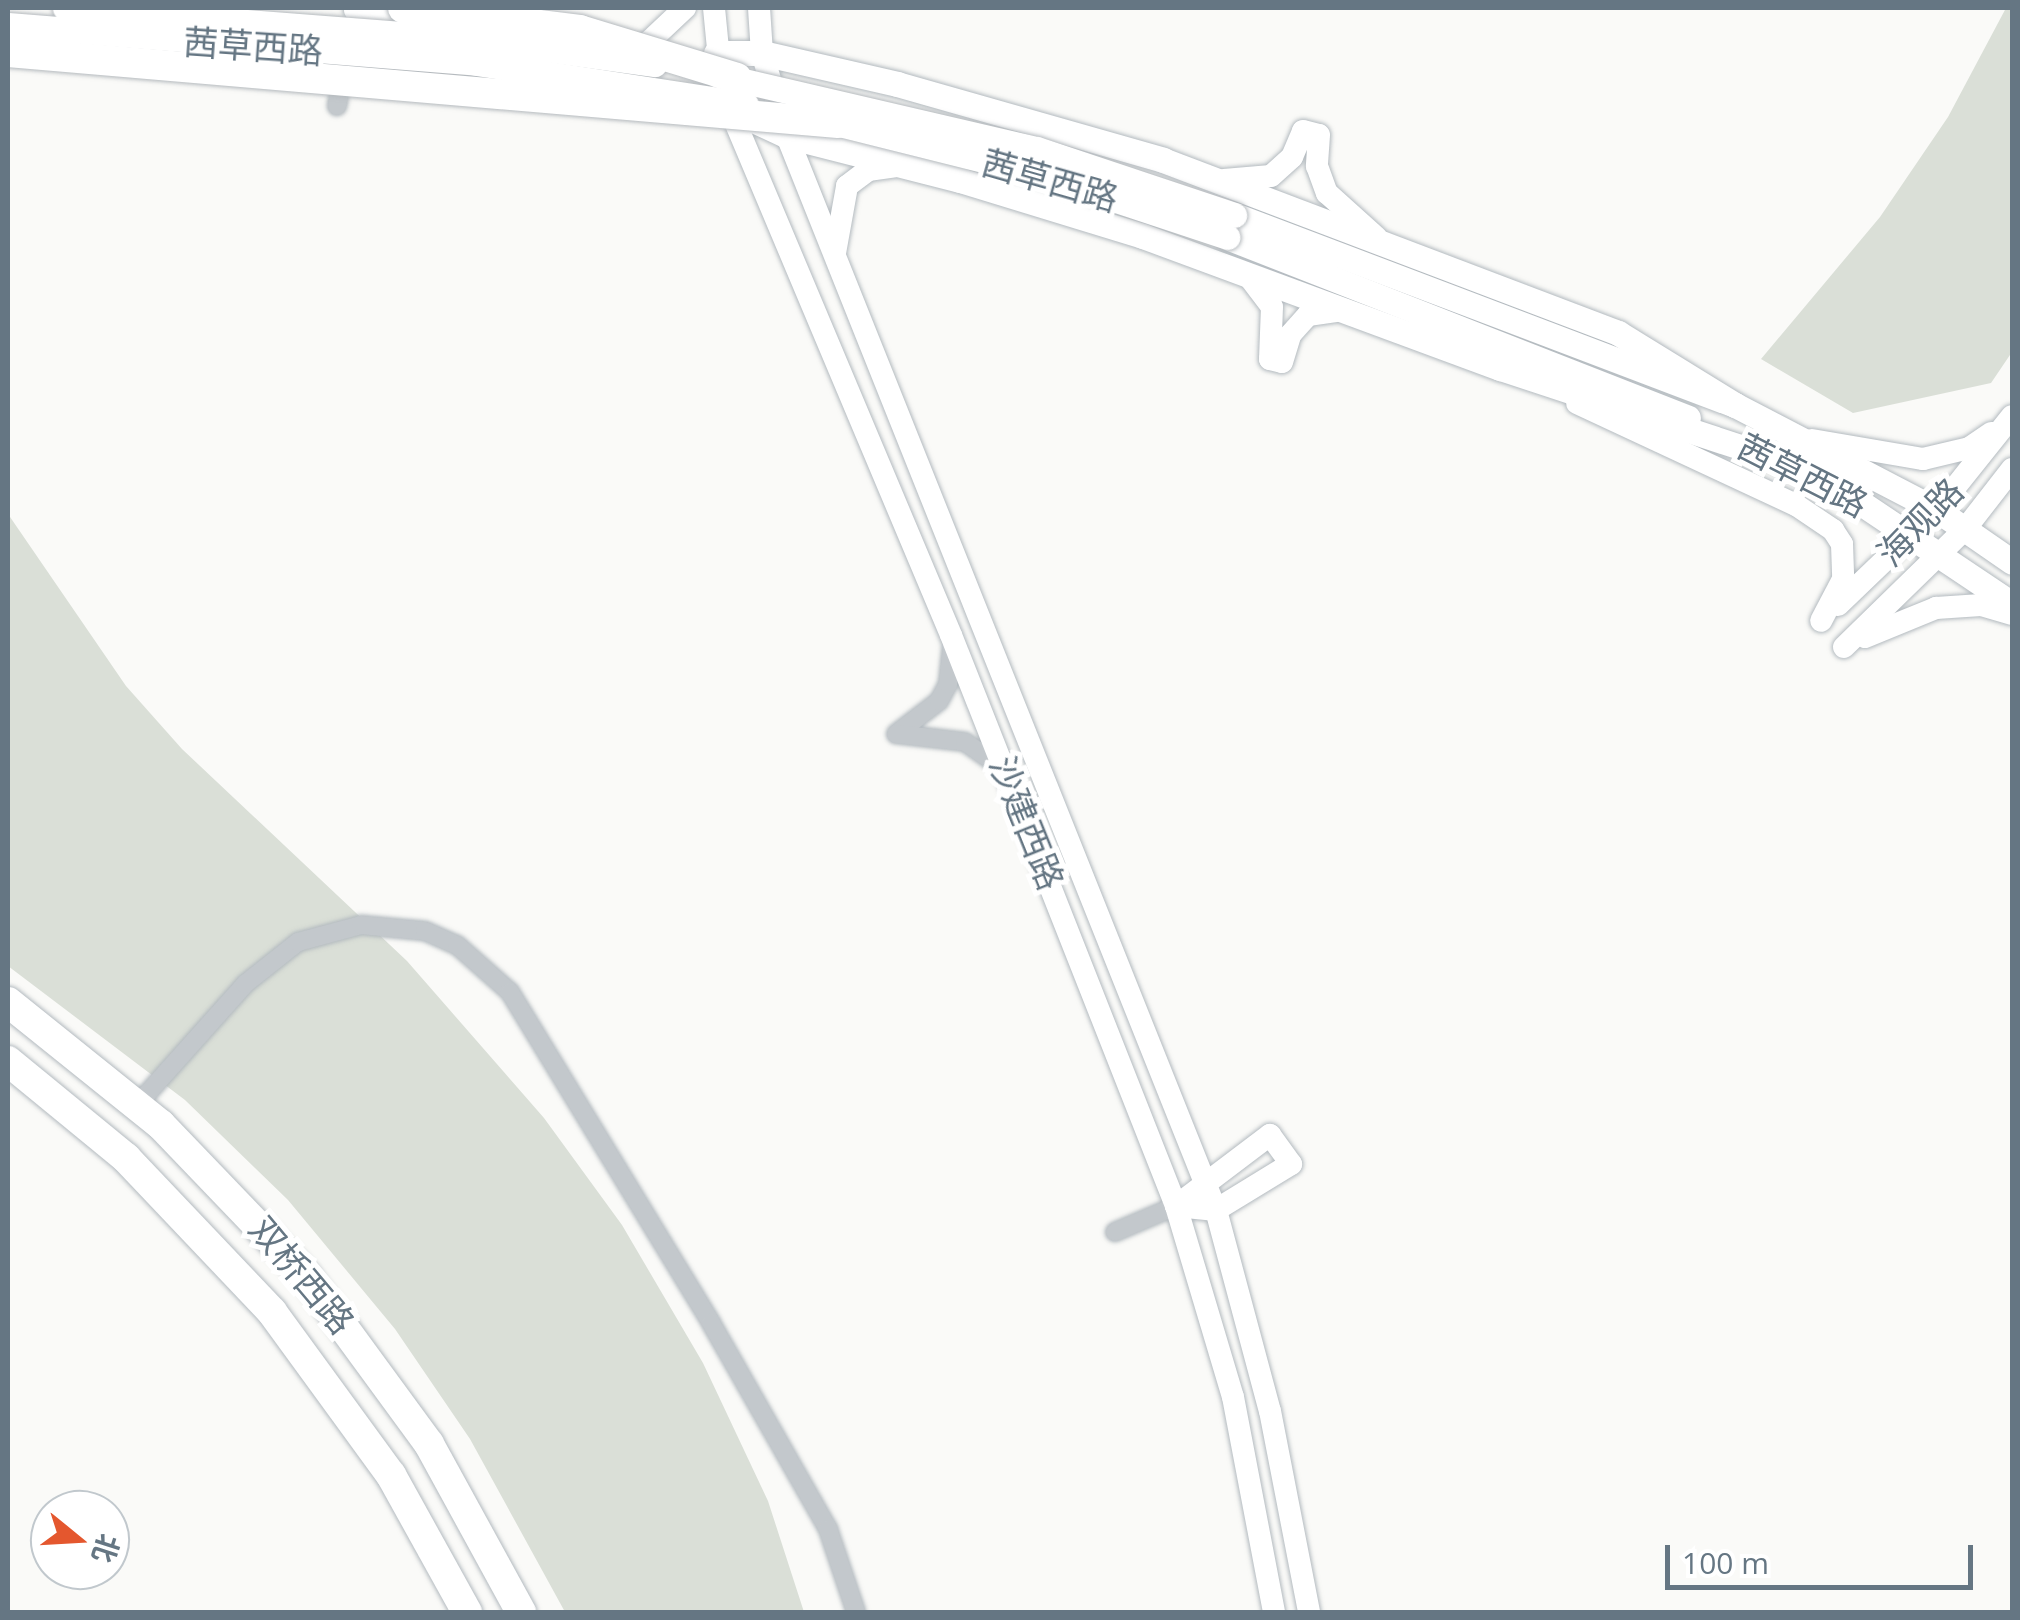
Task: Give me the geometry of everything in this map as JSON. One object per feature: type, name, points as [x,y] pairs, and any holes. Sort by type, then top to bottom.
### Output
[{"type":"highway","points":[[403,8],[580,30],[736,78]]},
{"type":"highway","points":[[8,52],[838,123]]},
{"type":"highway","name":"双桥西路","points":[[8,1002],[137,1104],[218,1179],[351,1332],[430,1444],[521,1612]]},
{"type":"highway","name":"双桥西路","points":[[8,1061],[126,1158],[272,1312],[391,1475],[467,1612]]},
{"type":"main road","name":"茜草西路","points":[[65,8],[480,40],[736,78],[1037,149],[1630,392],[1774,458],[1942,552],[2012,604]]},
{"type":"main road","points":[[356,8],[638,46],[716,54],[762,53],[978,104],[1220,180],[1618,333],[1735,404]]},
{"type":"main road","points":[[638,46],[660,37],[684,8]]},
{"type":"main road","name":"沙建西路","points":[[714,8],[716,54],[729,108],[804,272],[952,635],[1176,1206],[1233,1397],[1274,1612]]},
{"type":"main road","name":"沙建西路","points":[[759,8],[762,53],[787,136],[834,261],[1216,1210],[1270,1411],[1309,1612]]},
{"type":"main road","name":"茜草西路","points":[[8,26],[477,63],[641,85],[838,123],[1032,172],[1230,226],[1735,404],[1937,510],[2012,562]]},
{"type":"main road","points":[[633,92],[638,46]]},
{"type":"main road","points":[[346,55],[729,108],[787,136],[960,180],[1244,272],[1500,368],[1774,458]]},
{"type":"main road","points":[[960,180],[978,104]]},
{"type":"main road","points":[[1220,180],[1271,176],[1292,157],[1302,131],[1319,135],[1317,166],[1327,193],[1382,241]]},
{"type":"main road","points":[[834,261],[847,186],[868,170],[906,166]]},
{"type":"main road","points":[[1244,272],[1272,307],[1270,359],[1282,362],[1290,335],[1308,315],[1344,310]]},
{"type":"main road","points":[[1500,368],[1820,519],[1842,544],[1844,560],[1836,599],[1821,621],[1844,647],[1936,608],[1981,604],[2012,614]]},
{"type":"main road","points":[[1807,440],[1894,458],[1937,458],[1969,448],[2012,415]]},
{"type":"main road","name":"海观路","points":[[1821,621],[1937,510],[2012,415]]},
{"type":"main road","name":"海观路","points":[[1844,647],[1966,528],[2012,469]]},
{"type":"main road","points":[[1270,1134],[1291,1164],[1216,1210],[1176,1206],[1204,1179],[1270,1134]]},
{"type":"street","points":[[337,106],[356,8]]},
{"type":"street","points":[[952,635],[952,664],[939,701],[896,734],[965,742],[1006,772]]},
{"type":"street","points":[[137,1104],[244,984],[298,942],[361,925],[425,931],[457,944],[510,992],[710,1322],[828,1529],[856,1612]]},
{"type":"street","points":[[1115,1232],[1176,1206]]},
{"type":"shaded area","points":[[2006,8],[2012,8],[2012,352],[1991,383],[1853,413],[1761,359],[1880,217],[1948,117]]},
{"type":"shaded area","points":[[8,514],[126,686],[182,749],[407,961],[544,1118],[622,1225],[703,1363],[768,1501],[804,1612],[565,1612],[470,1439],[395,1329],[288,1200],[185,1100],[8,966]]}]
